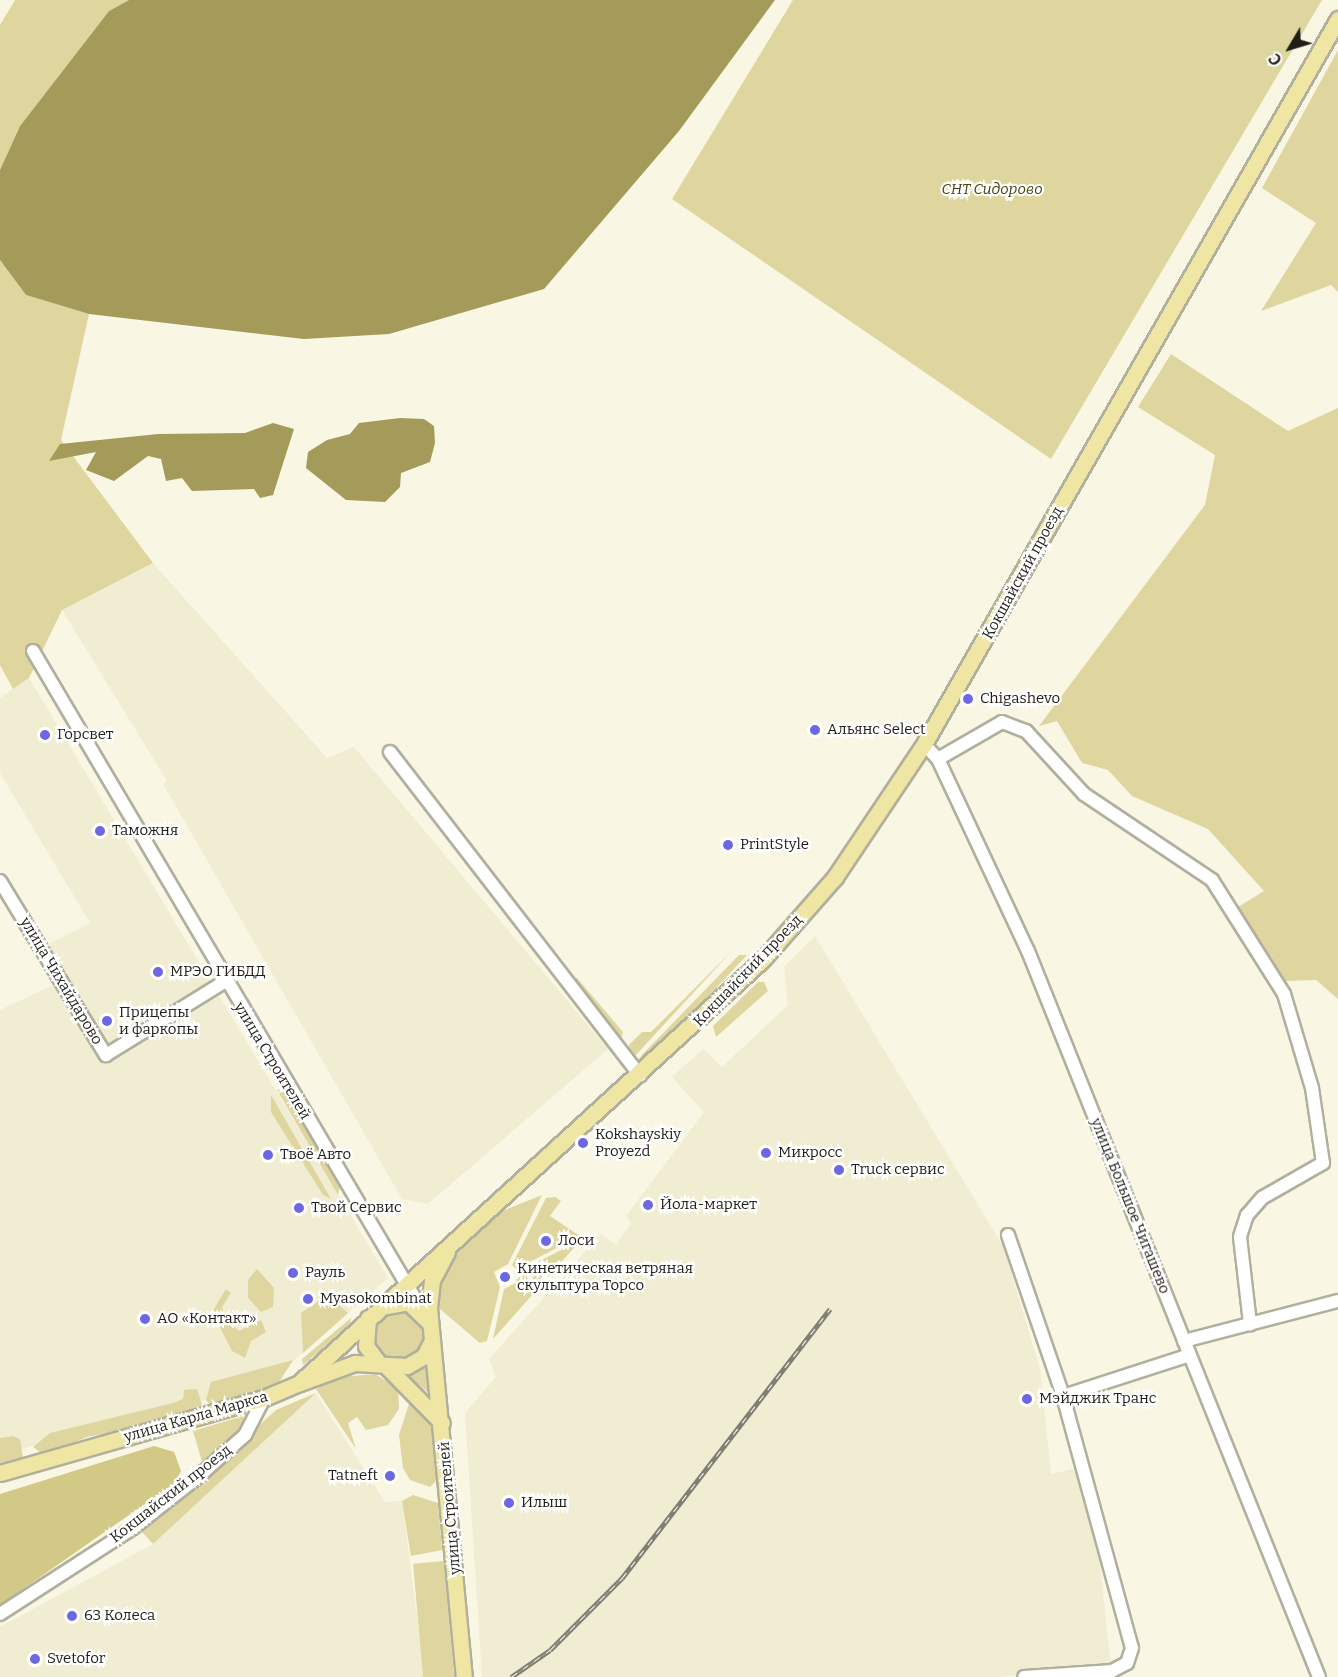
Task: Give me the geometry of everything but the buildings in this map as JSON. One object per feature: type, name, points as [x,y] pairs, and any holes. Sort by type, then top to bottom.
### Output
[{"type":"main road","name":"Кокшайский проезд","points":[[405,1282],[640,1076],[763,959],[820,893],[924,744],[1338,19]]},
{"type":"main road","points":[[299,1383],[355,1363],[416,1362],[432,1340],[427,1318],[432,1281],[458,1234]]},
{"type":"main road","name":"улица Карла Маркса","points":[[0,1473],[264,1398],[299,1383],[405,1282]]},
{"type":"main road","points":[[427,1318],[399,1301],[373,1313],[366,1346],[442,1424]]},
{"type":"main road","name":"улица Строителей","points":[[432,1340],[442,1424],[464,1677]]},
{"type":"street","name":"улица Строителей","points":[[33,651],[224,982],[427,1318]]},
{"type":"street","points":[[938,759],[1002,722],[1026,730],[1084,794],[1212,880],[1284,994],[1312,1088],[1323,1163],[1262,1198],[1247,1215],[1240,1237],[1250,1324]]},
{"type":"street","name":"улица Большое Чигашево","points":[[924,744],[938,759],[1028,951],[1319,1677]]},
{"type":"street","points":[[390,752],[640,1076]]},
{"type":"street","name":"улица Чихайдарово","points":[[0,881],[106,1055],[224,982]]},
{"type":"street","points":[[1008,1234],[1063,1396],[1132,1648],[1127,1663],[1112,1671],[1024,1677]]},
{"type":"street","points":[[1184,1341],[1338,1301]]},
{"type":"street","points":[[1063,1396],[1190,1354]]},
{"type":"street","name":"Кокшайский проезд","points":[[0,1614],[133,1528],[199,1476],[245,1435],[264,1398]]},
{"type":"shaded area","points":[[129,0],[775,0],[679,131],[544,289],[389,334],[304,339],[89,314],[26,295],[0,260],[0,170],[20,126],[109,11]]},
{"type":"shaded area","points":[[400,418],[424,419],[434,426],[435,443],[430,462],[401,473],[400,487],[385,502],[346,500],[306,468],[308,452],[327,440],[350,434],[359,423]]},
{"type":"shaded area","points":[[273,423],[294,429],[273,495],[260,498],[254,489],[192,491],[182,478],[166,481],[161,459],[148,456],[114,481],[86,470],[96,452],[49,461],[60,444],[158,434],[245,433]]},
{"type":"shaded area","points":[[153,563],[327,758],[354,747],[608,1049],[428,1204],[402,1199],[163,784],[167,781],[62,610]]},
{"type":"shaded area","points":[[29,678],[388,1278],[267,1384],[0,1455],[0,1010],[64,980],[43,947],[90,923],[0,773],[0,698]]},
{"type":"shaded area","points":[[815,936],[1003,1246],[1040,1369],[1051,1474],[1077,1468],[1098,1546],[1111,1667],[999,1677],[482,1677],[465,1413],[496,1377],[489,1359],[601,1234],[616,1245],[631,1223],[626,1216],[704,1112],[672,1077],[703,1049],[722,1067],[788,1005],[784,967]]},
{"type":"shaded area","points":[[316,1393],[385,1502],[402,1501],[425,1677],[0,1677],[0,1627],[153,1544]]},
{"type":"shaded area","points":[[154,1446],[174,1452],[181,1471],[175,1483],[0,1605],[0,1494]]},
{"type":"green space","points":[[15,0],[129,0],[109,11],[20,126],[0,170],[0,25]]},
{"type":"green space","name":"СНТ Сидорово","points":[[793,0],[1322,0],[1051,459],[672,199]]},
{"type":"green space","points":[[1338,50],[1338,292],[1331,285],[1261,311],[1316,223],[1262,188]]},
{"type":"green space","points":[[0,260],[26,295],[89,314],[61,440],[153,563],[62,610],[29,678],[13,689],[0,665]]},
{"type":"green space","points":[[1171,354],[1288,431],[1338,408],[1338,999],[1316,980],[1286,981],[1238,907],[1264,891],[1208,829],[1132,796],[1108,770],[1082,763],[1057,721],[1039,726],[1205,505],[1215,455],[1138,407]]},
{"type":"green space","points":[[730,953],[634,1057],[630,1055],[629,1045],[642,1032],[651,1032]]},
{"type":"green space","points":[[739,955],[747,955],[675,1032],[637,1060]]},
{"type":"green space","points":[[577,978],[623,1032],[621,1039],[572,980]]},
{"type":"green space","points":[[758,982],[764,982],[768,991],[716,1037],[713,1026]]},
{"type":"green space","points":[[282,1089],[340,1186],[338,1195],[277,1090]]},
{"type":"green space","points":[[271,1095],[331,1199],[323,1195],[271,1112]]},
{"type":"green space","points":[[542,1195],[508,1264],[494,1272],[500,1287],[487,1341],[480,1343],[440,1309],[439,1282],[452,1253],[495,1214]]},
{"type":"green space","points":[[555,1197],[561,1201],[550,1216],[580,1236],[516,1269],[512,1265],[546,1198]]},
{"type":"green space","points":[[581,1240],[493,1339],[504,1289],[516,1283],[518,1272]]},
{"type":"green space","points":[[257,1269],[274,1288],[273,1307],[261,1312],[248,1298],[248,1280]]},
{"type":"green space","points":[[226,1289],[231,1293],[222,1307],[225,1319],[239,1331],[261,1320],[266,1332],[251,1341],[245,1358],[232,1351],[212,1312]]},
{"type":"green space","points":[[327,1295],[348,1313],[303,1353],[301,1313]]},
{"type":"green space","points":[[393,1310],[403,1310],[416,1317],[423,1330],[423,1340],[416,1353],[403,1360],[393,1360],[384,1356],[377,1349],[373,1340],[373,1330],[377,1321],[384,1314]]},
{"type":"green space","points":[[351,1318],[350,1325],[303,1365],[302,1359]]},
{"type":"green space","points":[[293,1360],[278,1384],[265,1393],[213,1408],[206,1400],[211,1382]]},
{"type":"green space","points":[[426,1361],[430,1394],[406,1374]]},
{"type":"green space","points":[[375,1374],[398,1388],[399,1409],[388,1425],[366,1430],[357,1417],[348,1423],[356,1449],[316,1389],[340,1377]]},
{"type":"green space","points":[[197,1389],[202,1405],[166,1422],[87,1437],[44,1455],[33,1447],[50,1433],[173,1403],[183,1399],[184,1390]]},
{"type":"green space","points":[[316,1393],[153,1544],[142,1532],[276,1410]]},
{"type":"green space","points":[[410,1401],[431,1426],[438,1479],[430,1487],[410,1480],[403,1468],[399,1435]]},
{"type":"green space","points":[[250,1414],[239,1432],[202,1462],[193,1431]]},
{"type":"green space","points":[[13,1436],[20,1439],[23,1457],[0,1467],[0,1438]]},
{"type":"green space","points":[[413,1495],[438,1503],[442,1550],[411,1556],[402,1501]]},
{"type":"green space","points":[[444,1561],[454,1677],[423,1677],[413,1564]]},
{"type":"railway","points":[[511,1677],[550,1650],[622,1578],[830,1309]]},
{"type":"place","name":"Chigashevo","points":[[968,699]]},
{"type":"place","name":"Альянс Select","points":[[815,730]]},
{"type":"place","name":"Горсвет","points":[[45,735]]},
{"type":"place","name":"Таможня","points":[[100,831]]},
{"type":"place","name":"PrintStyle","points":[[728,845]]},
{"type":"place","name":"МРЭО ГИБДД","points":[[158,972]]},
{"type":"place","name":"Прицепы и фаркопы","points":[[107,1021]]},
{"type":"place","name":"Kokshayskiy Proyezd","points":[[583,1143]]},
{"type":"place","name":"Микросс","points":[[766,1153]]},
{"type":"place","name":"Твоё Авто","points":[[268,1155]]},
{"type":"place","name":"Truck сервис","points":[[839,1170]]},
{"type":"place","name":"Йола-маркет","points":[[648,1205]]},
{"type":"place","name":"Твой Сервис","points":[[299,1208]]},
{"type":"place","name":"Лоси","points":[[546,1241]]},
{"type":"place","name":"Рауль","points":[[293,1273]]},
{"type":"place","name":"Кинетическая ветряная скульптура Торсо","points":[[505,1277]]},
{"type":"place","name":"Myasokombinat","points":[[308,1299]]},
{"type":"place","name":"АО «Контакт»","points":[[145,1319]]},
{"type":"place","name":"Мэйджик Транс","points":[[1027,1399]]},
{"type":"place","name":"Tatneft","points":[[390,1476]]},
{"type":"place","name":"Илыш","points":[[509,1503]]},
{"type":"place","name":"63 Колеса","points":[[72,1616]]},
{"type":"place","name":"Svetofor","points":[[35,1659]]}]
